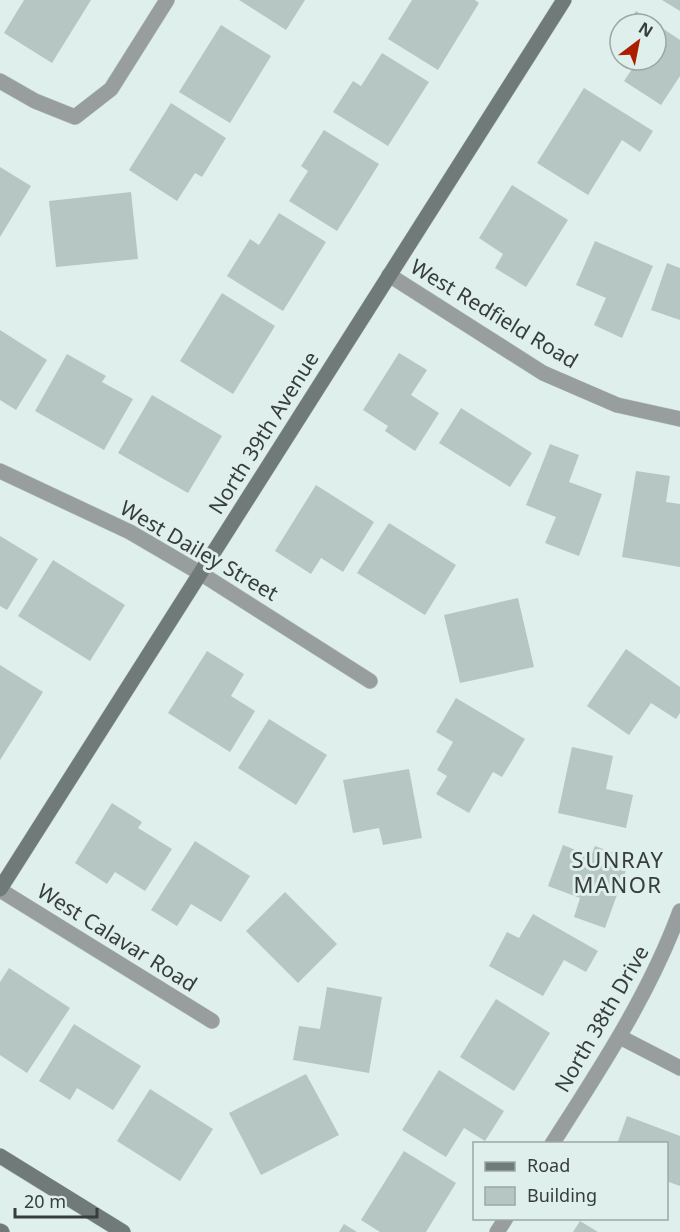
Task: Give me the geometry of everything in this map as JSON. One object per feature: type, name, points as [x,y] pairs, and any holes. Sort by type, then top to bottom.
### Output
[{"type":"street","points":[[0,81],[35,101],[75,117],[111,89],[167,0]]},
{"type":"street","name":"North 39th Avenue","points":[[0,890],[564,0]]},
{"type":"street","name":"West Redfield Road","points":[[389,275],[543,373],[617,405],[680,419]]},
{"type":"street","name":"West Dailey Street","points":[[0,471],[130,532],[200,573],[370,681]]},
{"type":"street","name":"West Calavar Road","points":[[0,890],[212,1021]]},
{"type":"street","name":"North 38th Drive","points":[[553,1142],[620,1037],[667,947],[680,911]]},
{"type":"street","points":[[620,1037],[680,1068]]},
{"type":"street","points":[[0,1156],[123,1232]]},
{"type":"building","points":[[24,0],[91,0],[52,63],[4,33]]},
{"type":"building","points":[[239,0],[305,0],[286,30]]},
{"type":"building","points":[[412,0],[475,0],[479,3],[438,70],[388,39]]},
{"type":"building","points":[[662,0],[680,0],[680,11]]},
{"type":"building","points":[[221,25],[271,56],[230,123],[179,92]]},
{"type":"building","points":[[668,32],[680,40],[680,76],[661,105],[624,81],[630,72],[668,72]]},
{"type":"building","points":[[382,53],[429,82],[388,146],[333,112],[353,81],[361,86]]},
{"type":"building","points":[[584,88],[653,131],[640,152],[622,140],[588,195],[537,163]]},
{"type":"building","points":[[171,103],[226,138],[202,177],[195,173],[177,201],[129,170]]},
{"type":"building","points":[[324,130],[379,164],[337,231],[289,201],[308,171],[301,166]]},
{"type":"building","points":[[0,167],[31,186],[0,237]]},
{"type":"building","points":[[512,185],[568,220],[526,287],[495,268],[503,254],[479,238]]},
{"type":"building","points":[[131,192],[138,259],[56,267],[49,201]]},
{"type":"building","points":[[279,213],[326,242],[283,311],[227,276],[250,239],[259,245]]},
{"type":"building","points":[[595,241],[653,266],[622,338],[594,325],[606,298],[576,285]]},
{"type":"building","points":[[667,263],[680,268],[680,320],[651,310]]},
{"type":"building","points":[[222,293],[275,326],[233,394],[180,361]]},
{"type":"building","points":[[0,330],[47,360],[16,410],[0,400]]},
{"type":"building","points":[[399,353],[427,370],[411,395],[439,413],[415,451],[385,431],[388,426],[363,410]]},
{"type":"building","points":[[67,354],[106,376],[102,382],[133,399],[104,450],[35,411]]},
{"type":"building","points":[[152,395],[222,436],[188,493],[118,453]]},
{"type":"building","points":[[461,408],[532,453],[510,487],[439,443]]},
{"type":"building","points":[[550,444],[579,455],[569,482],[602,494],[579,556],[545,543],[556,517],[526,505]]},
{"type":"building","points":[[636,471],[670,476],[666,502],[680,504],[680,567],[622,557]]},
{"type":"building","points":[[316,485],[374,522],[343,572],[321,558],[311,574],[275,551]]},
{"type":"building","points":[[389,523],[456,565],[425,615],[357,573]]},
{"type":"building","points":[[0,536],[38,559],[7,610],[0,606]]},
{"type":"building","points":[[53,560],[125,605],[90,661],[18,616]]},
{"type":"building","points":[[518,598],[534,667],[460,683],[444,615]]},
{"type":"building","points":[[626,649],[680,687],[680,713],[676,719],[651,703],[629,735],[587,706]]},
{"type":"building","points":[[207,651],[244,674],[231,696],[255,711],[230,752],[168,713]]},
{"type":"building","points":[[0,665],[43,692],[0,760]]},
{"type":"building","points":[[456,698],[525,739],[502,777],[493,772],[469,813],[436,794],[447,776],[437,770],[453,742],[436,732]]},
{"type":"building","points":[[269,719],[327,755],[296,805],[238,768]]},
{"type":"building","points":[[572,747],[613,756],[606,789],[633,795],[626,828],[558,813]]},
{"type":"building","points":[[409,769],[422,838],[383,845],[379,828],[353,833],[343,780]]},
{"type":"building","points":[[112,803],[142,822],[138,828],[172,849],[145,891],[115,872],[107,884],[75,863]]},
{"type":"building","points":[[195,841],[250,876],[221,922],[191,904],[177,926],[151,910]]},
{"type":"building","points":[[563,845],[591,856],[595,846],[630,859],[605,928],[574,917],[580,898],[548,886]]},
{"type":"building","points":[[285,892],[337,944],[298,983],[246,931]]},
{"type":"building","points":[[533,914],[598,951],[586,972],[564,960],[543,996],[489,966],[507,932],[519,938]]},
{"type":"building","points":[[9,968],[70,1008],[27,1073],[0,1055],[0,982]]},
{"type":"building","points":[[327,987],[382,997],[369,1073],[293,1060],[299,1026],[320,1029]]},
{"type":"building","points":[[496,999],[550,1033],[514,1091],[460,1057]]},
{"type":"building","points":[[74,1024],[141,1066],[113,1110],[77,1088],[70,1100],[39,1081]]},
{"type":"building","points":[[439,1070],[504,1111],[485,1141],[464,1128],[446,1157],[402,1130]]},
{"type":"building","points":[[306,1074],[339,1135],[261,1175],[229,1113]]},
{"type":"building","points":[[150,1089],[213,1129],[180,1181],[117,1141]]},
{"type":"building","points":[[627,1116],[680,1136],[680,1186],[668,1182],[668,1142],[618,1142]]},
{"type":"building","points":[[404,1151],[456,1183],[426,1232],[380,1232],[361,1220]]},
{"type":"building","points":[[580,1221],[598,1232],[573,1232]]},
{"type":"building","points":[[344,1224],[357,1232],[339,1232]]},
{"type":"district","name":"SUNRAY MANOR","points":[[618,872]]}]
